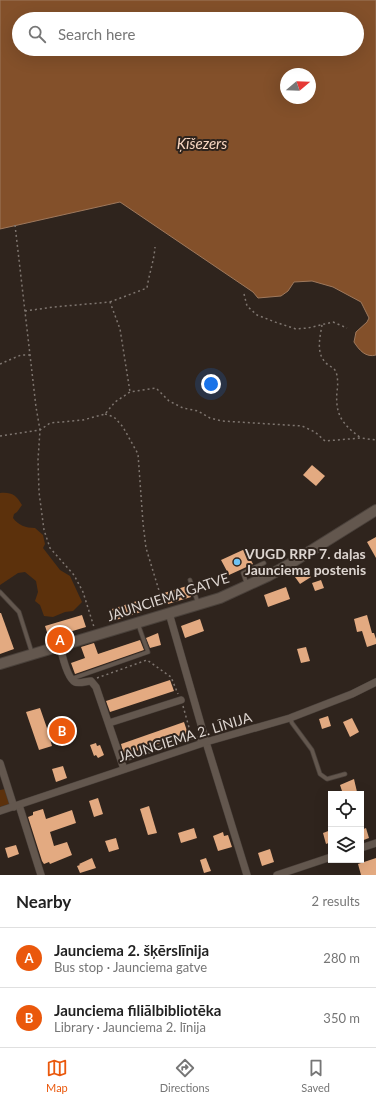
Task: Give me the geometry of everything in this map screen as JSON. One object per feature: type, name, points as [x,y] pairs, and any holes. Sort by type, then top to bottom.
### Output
[{"type":"main road","name":"JAUNCIEMA GATVE","points":[[0,664],[220,598],[248,586],[288,565],[376,510]]},
{"type":"street","points":[[167,614],[247,875]]},
{"type":"street","points":[[60,646],[71,679],[78,683],[92,681],[96,687],[124,769]]},
{"type":"street","name":"JAUNCIEMA 2. LĪNIJA","points":[[0,811],[206,742],[290,718],[352,694],[376,682]]},
{"type":"street","points":[[109,723],[180,700]]},
{"type":"street","points":[[0,763],[41,875]]},
{"type":"street","points":[[364,847],[376,843]]},
{"type":"street","points":[[277,875],[328,858]]},
{"type":"lane","points":[[248,586],[242,573],[264,563]]},
{"type":"lane","points":[[190,580],[198,604]]},
{"type":"lane","points":[[0,592],[19,612],[33,654]]},
{"type":"lane","points":[[71,679],[148,652],[138,623]]},
{"type":"lane","points":[[290,718],[312,750],[320,774],[327,779],[345,774]]},
{"type":"lane","points":[[121,761],[192,737],[206,742]]},
{"type":"path","points":[[15,225],[40,430],[38,460],[38,492],[40,512],[50,548],[74,575],[82,592],[96,635]]},
{"type":"path","points":[[25,311],[110,302],[147,288],[155,247]]},
{"type":"path","points":[[244,294],[247,306],[257,315],[296,329],[322,326],[333,322],[347,328]]},
{"type":"path","points":[[110,302],[120,329],[130,392]]},
{"type":"path","points":[[322,326],[319,349],[324,362],[336,372],[338,387],[336,403],[340,417],[351,430],[361,438]]},
{"type":"path","points":[[0,364],[21,355],[30,355]]},
{"type":"path","points":[[105,414],[115,402],[130,392],[156,388],[169,401],[183,408],[198,411],[210,418],[222,421],[302,426],[315,432],[325,441],[361,438],[376,440]]},
{"type":"path","points":[[0,436],[40,430],[50,423],[83,420],[105,414],[114,417],[122,427],[138,454],[146,548],[167,614]]},
{"type":"path","points":[[92,681],[147,660],[171,677],[192,737]]},
{"type":"shaded area","points":[[0,493],[11,494],[18,499],[22,505],[14,514],[13,518],[22,526],[35,528],[43,535],[45,544],[43,548],[60,570],[70,576],[82,602],[73,611],[65,612],[53,617],[44,616],[40,605],[35,601],[38,592],[36,581],[25,572],[18,573],[0,585]]},
{"type":"shaded area","points":[[5,789],[10,804],[0,807],[0,790]]},
{"type":"water","name":"Ķīšezers","points":[[0,0],[376,0],[376,355],[372,356],[366,354],[354,342],[356,332],[367,322],[369,318],[361,302],[333,287],[312,281],[294,282],[288,291],[281,296],[258,298],[253,292],[120,202],[0,229]]},
{"type":"building","points":[[312,465],[325,476],[316,486],[303,475]]},
{"type":"building","points":[[376,537],[376,558],[367,542]]},
{"type":"building","name":"VUGD RRP 7. daļas Jaunciema postenis","points":[[245,549],[253,564],[229,575],[221,560]]},
{"type":"building","points":[[307,570],[311,577],[300,584],[295,577]]},
{"type":"building","points":[[321,580],[324,588],[315,591],[312,583]]},
{"type":"building","points":[[187,586],[191,597],[168,604],[164,593]]},
{"type":"building","points":[[286,587],[290,599],[268,607],[264,595]]},
{"type":"building","points":[[137,601],[141,612],[116,620],[112,609]]},
{"type":"building","points":[[0,613],[14,649],[0,654]]},
{"type":"building","points":[[82,615],[86,627],[49,638],[45,626]]},
{"type":"building","points":[[367,615],[372,633],[374,633],[376,639],[376,644],[367,647],[362,631],[357,632],[354,619]]},
{"type":"building","points":[[200,619],[204,631],[185,638],[181,626]]},
{"type":"building","points":[[158,633],[161,645],[150,648],[146,638]]},
{"type":"building","points":[[140,640],[144,650],[75,674],[71,663],[85,658],[81,647],[94,643],[98,654]]},
{"type":"building","points":[[306,647],[310,661],[301,663],[297,649]]},
{"type":"building","points":[[170,680],[174,691],[110,712],[106,701]]},
{"type":"building","points":[[40,708],[48,731],[64,726],[66,734],[50,739],[52,746],[39,750],[26,712]]},
{"type":"building","points":[[328,716],[331,726],[322,729],[319,719]]},
{"type":"building","points":[[352,718],[359,732],[350,737],[343,722]]},
{"type":"building","points":[[184,722],[188,734],[124,755],[121,744]]},
{"type":"building","points":[[96,743],[97,746],[100,745],[104,755],[98,758],[96,755],[94,756],[90,745]]},
{"type":"building","points":[[63,766],[67,778],[56,782],[52,769]]},
{"type":"building","points":[[354,779],[357,791],[342,791],[340,785]]},
{"type":"building","points":[[98,798],[103,814],[94,817],[89,801]]},
{"type":"building","points":[[149,806],[157,833],[148,835],[140,809]]},
{"type":"building","points":[[43,809],[46,819],[72,810],[76,823],[50,832],[54,846],[67,842],[72,855],[50,864],[49,862],[44,864],[42,861],[28,817],[33,815],[33,812]]},
{"type":"building","points":[[194,828],[197,838],[181,843],[178,833]]},
{"type":"building","points":[[366,828],[369,838],[364,840],[364,829]]},
{"type":"building","points":[[328,831],[328,843],[326,844],[323,833]]},
{"type":"building","points":[[223,832],[224,836],[228,835],[232,847],[218,851],[213,836]]},
{"type":"building","points":[[116,838],[119,849],[109,852],[105,841]]},
{"type":"building","points":[[16,845],[19,854],[8,858],[5,848]]},
{"type":"building","points":[[270,849],[274,862],[262,866],[258,853]]},
{"type":"building","points":[[92,858],[96,868],[80,873],[77,866]]},
{"type":"building","points":[[206,858],[211,871],[204,873],[200,860]]},
{"type":"building","points":[[376,858],[376,875],[361,875],[358,864]]},
{"type":"place","name":"VUGD RRP 7. daļas Jaunciema postenis","points":[[237,562]]},
{"type":"place","name":"Jaunciema 2. šķērslīnija","points":[[60,640]]},
{"type":"place","name":"Jaunciema filiālbibliotēka","points":[[62,731]]}]
